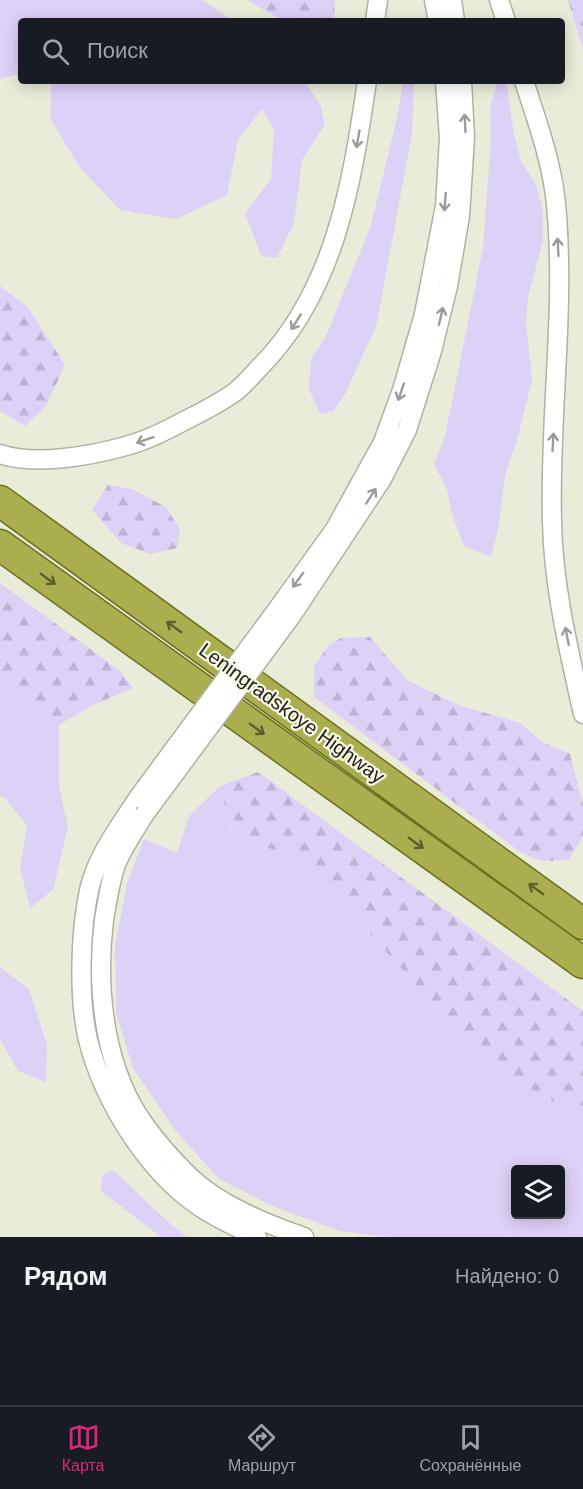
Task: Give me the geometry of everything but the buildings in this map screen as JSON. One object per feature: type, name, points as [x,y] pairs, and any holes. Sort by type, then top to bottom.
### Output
[{"type":"highway","name":"Leningradskoye Highway","points":[[0,501],[583,924]]},
{"type":"highway","name":"Leningradskoye Highway","points":[[0,545],[583,963]]},
{"type":"street","points":[[375,18],[378,0]]},
{"type":"street","points":[[434,0],[437,18]]},
{"type":"street","points":[[452,0],[455,18]]},
{"type":"street","points":[[499,0],[505,18]]},
{"type":"street","points":[[0,454],[10,457],[56,459],[100,453],[149,440],[198,415],[236,391],[269,358],[297,324],[321,277],[342,214],[367,84]]},
{"type":"street","points":[[286,611],[384,442],[403,387],[424,314],[445,206],[449,138],[445,84]]},
{"type":"street","points":[[257,1237],[200,1207],[171,1183],[142,1151],[117,1113],[88,1039],[81,965],[83,928],[90,884],[102,853],[141,806],[382,479],[407,430],[432,351],[448,286],[460,216],[465,137],[462,84]]},
{"type":"street","points":[[525,84],[541,134],[556,202],[560,287],[552,459],[552,524],[558,588],[583,714]]},
{"type":"street","points":[[141,806],[116,863],[106,907],[101,947],[101,992],[108,1039],[122,1081],[137,1114],[157,1141],[189,1176],[233,1207],[304,1237]]},
{"type":"green space","points":[[0,0],[203,0],[230,18],[18,18],[18,74],[0,79]]},
{"type":"green space","points":[[247,0],[335,0],[334,18],[278,18]]},
{"type":"green space","points":[[568,0],[583,0],[583,50]]},
{"type":"green space","points":[[51,84],[306,84],[320,104],[325,124],[302,160],[294,223],[277,258],[261,256],[245,213],[271,179],[274,129],[262,109],[238,140],[227,195],[176,219],[120,210],[81,169],[51,120]]},
{"type":"green space","points":[[403,84],[414,84],[412,134],[376,327],[344,396],[333,411],[320,414],[309,389],[311,359],[326,336],[371,225],[398,114]]},
{"type":"green space","points":[[497,84],[506,84],[514,134],[521,161],[537,186],[543,213],[543,241],[528,297],[526,323],[532,380],[518,437],[505,475],[498,530],[491,557],[464,546],[453,517],[447,490],[434,464],[445,436],[483,248],[491,138],[490,108]]},
{"type":"green space","points":[[0,286],[28,307],[65,365],[46,406],[25,426],[0,411]]},
{"type":"green space","points":[[108,485],[132,489],[166,507],[180,529],[177,548],[150,554],[121,543],[92,510]]},
{"type":"green space","points":[[0,583],[120,671],[133,688],[93,705],[59,725],[0,683]]},
{"type":"green space","points":[[370,637],[408,681],[461,706],[520,723],[544,743],[570,754],[583,804],[583,836],[569,860],[541,861],[520,852],[314,697],[314,666],[329,645],[341,638]]},
{"type":"green space","points":[[0,683],[59,725],[59,787],[68,827],[53,890],[30,908],[20,868],[27,826],[5,798],[0,797]]},
{"type":"green space","points":[[258,772],[583,1011],[583,1117],[489,1067],[303,858],[233,838],[220,786]]},
{"type":"green space","points":[[220,786],[233,838],[303,858],[489,1067],[583,1117],[583,1237],[388,1237],[340,1231],[272,1206],[219,1179],[175,1130],[133,1068],[116,1013],[115,946],[127,883],[144,839],[177,853],[189,816]]},
{"type":"green space","points":[[0,967],[29,989],[47,1045],[46,1082],[18,1071],[0,1039]]},
{"type":"green space","points":[[113,1170],[187,1237],[161,1237],[101,1191],[102,1176]]}]
